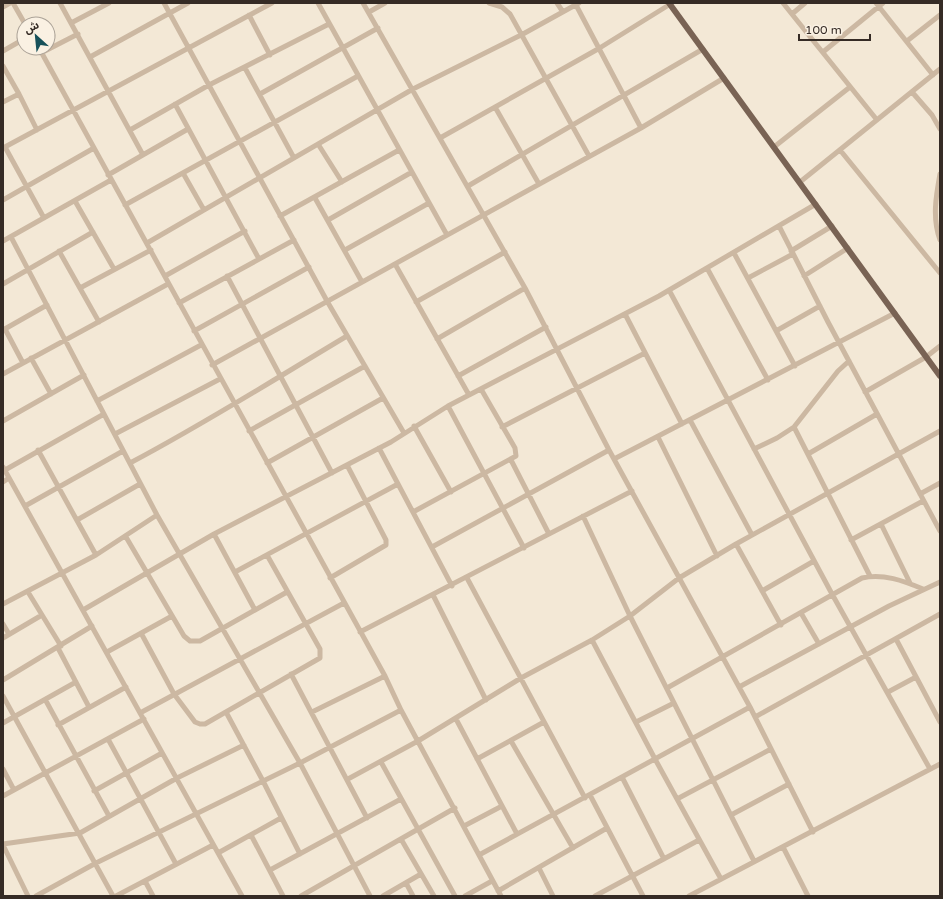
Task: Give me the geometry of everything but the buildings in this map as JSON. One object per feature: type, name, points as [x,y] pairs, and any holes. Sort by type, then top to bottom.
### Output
[{"type":"main road","points":[[670,3],[940,376]]},
{"type":"street","points":[[3,7],[10,3]]},
{"type":"street","points":[[13,3],[20,16]]},
{"type":"street","points":[[60,3],[143,155]]},
{"type":"street","points":[[71,23],[109,3]]},
{"type":"street","points":[[164,3],[327,301],[404,433]]},
{"type":"street","points":[[90,56],[188,3]]},
{"type":"street","points":[[318,3],[342,49],[447,235]]},
{"type":"street","points":[[364,3],[525,288],[609,450],[750,707],[813,832]]},
{"type":"street","points":[[369,12],[384,3]]},
{"type":"street","points":[[489,3],[507,10],[523,34],[589,156]]},
{"type":"street","points":[[558,3],[562,12]]},
{"type":"street","points":[[440,138],[598,49],[670,3]]},
{"type":"street","points":[[783,3],[877,120]]},
{"type":"street","points":[[792,14],[806,3]]},
{"type":"street","points":[[44,218],[4,148],[269,4]]},
{"type":"street","points":[[147,242],[413,89],[523,34],[578,4],[598,49],[641,128]]},
{"type":"street","points":[[823,52],[879,4],[933,75]]},
{"type":"street","points":[[249,15],[270,55]]},
{"type":"street","points":[[907,41],[940,15]]},
{"type":"street","points":[[130,130],[175,104],[329,24]]},
{"type":"street","points":[[260,94],[378,28]]},
{"type":"street","points":[[56,43],[78,34]]},
{"type":"street","points":[[3,51],[16,43]]},
{"type":"street","points":[[468,186],[573,127],[703,49]]},
{"type":"street","points":[[43,56],[108,175],[147,242],[212,365],[385,676],[401,710],[500,894],[539,868],[607,828]]},
{"type":"street","points":[[3,66],[37,130]]},
{"type":"street","points":[[245,68],[294,158]]},
{"type":"street","points":[[800,182],[940,69]]},
{"type":"street","points":[[125,205],[358,76]]},
{"type":"street","points":[[212,365],[641,128],[724,78]]},
{"type":"street","points":[[774,147],[850,87]]},
{"type":"street","points":[[912,92],[932,115],[940,128]]},
{"type":"street","points":[[3,102],[19,94]]},
{"type":"street","points":[[175,104],[207,160],[259,258]]},
{"type":"street","points":[[495,107],[539,184]]},
{"type":"street","points":[[108,175],[188,129]]},
{"type":"street","points":[[318,144],[342,182]]},
{"type":"street","points":[[3,200],[94,148]]},
{"type":"street","points":[[280,216],[315,198],[399,150]]},
{"type":"street","points":[[840,150],[939,269]]},
{"type":"street","points":[[328,220],[412,172]]},
{"type":"street","points":[[183,173],[204,210]]},
{"type":"street","points":[[940,174],[935,205],[936,225],[940,240]]},
{"type":"street","points":[[3,241],[111,180]]},
{"type":"street","points":[[315,198],[362,282]]},
{"type":"street","points":[[75,201],[114,269]]},
{"type":"street","points":[[345,250],[429,203]]},
{"type":"street","points":[[83,610],[179,553],[379,448],[448,406],[558,350],[669,290],[816,204]]},
{"type":"street","points":[[778,226],[848,361],[940,531]]},
{"type":"street","points":[[748,278],[832,226]]},
{"type":"street","points":[[165,276],[245,231]]},
{"type":"street","points":[[3,284],[93,232]]},
{"type":"street","points":[[10,237],[84,375],[140,484],[300,763],[370,896]]},
{"type":"street","points":[[179,303],[294,240]]},
{"type":"street","points":[[804,276],[848,248]]},
{"type":"street","points":[[80,288],[150,250]]},
{"type":"street","points":[[60,251],[99,322]]},
{"type":"street","points":[[416,302],[505,252]]},
{"type":"street","points":[[734,253],[795,366]]},
{"type":"street","points":[[395,264],[469,395]]},
{"type":"street","points":[[194,331],[309,267]]},
{"type":"street","points":[[707,268],[768,380]]},
{"type":"street","points":[[227,276],[332,473]]},
{"type":"street","points":[[3,374],[168,284]]},
{"type":"street","points":[[437,339],[525,288]]},
{"type":"street","points":[[669,290],[814,561],[930,769]]},
{"type":"street","points":[[23,362],[4,329],[47,305]]},
{"type":"street","points":[[776,331],[820,306]]},
{"type":"street","points":[[614,459],[895,313]]},
{"type":"street","points":[[625,314],[682,424]]},
{"type":"street","points":[[458,376],[546,327]]},
{"type":"street","points":[[130,463],[170,442],[280,375],[348,336]]},
{"type":"street","points":[[97,401],[201,345]]},
{"type":"street","points":[[865,392],[926,357],[940,346]]},
{"type":"street","points":[[502,428],[645,353]]},
{"type":"street","points":[[31,358],[51,394]]},
{"type":"street","points":[[754,449],[777,438],[794,426],[838,371],[848,361]]},
{"type":"street","points":[[249,432],[365,366]]},
{"type":"street","points":[[3,421],[84,375]]},
{"type":"street","points":[[114,434],[220,379]]},
{"type":"street","points":[[413,512],[516,456],[517,452],[481,389]]},
{"type":"street","points":[[267,463],[383,398]]},
{"type":"street","points":[[448,406],[524,548]]},
{"type":"street","points":[[104,414],[4,468],[242,896]]},
{"type":"street","points":[[808,454],[878,414]]},
{"type":"street","points":[[690,420],[752,535]]},
{"type":"street","points":[[414,426],[450,492]]},
{"type":"street","points":[[794,426],[827,494],[870,576]]},
{"type":"street","points":[[348,779],[382,762],[418,741],[521,678],[592,640],[630,616],[679,578],[736,544],[940,431]]},
{"type":"street","points":[[658,436],[717,556]]},
{"type":"street","points":[[379,448],[452,586]]},
{"type":"street","points":[[38,450],[96,555]]},
{"type":"street","points":[[432,547],[609,450]]},
{"type":"street","points":[[25,506],[123,451]]},
{"type":"street","points":[[511,460],[549,534]]},
{"type":"street","points":[[330,578],[386,545],[386,540],[347,465]]},
{"type":"street","points":[[3,482],[9,478]]},
{"type":"street","points":[[920,494],[940,483]]},
{"type":"street","points":[[77,520],[140,484]]},
{"type":"street","points":[[234,572],[398,484]]},
{"type":"street","points":[[360,632],[452,586],[632,491]]},
{"type":"street","points":[[851,540],[924,501]]},
{"type":"street","points":[[3,604],[96,555],[157,515]]},
{"type":"street","points":[[583,516],[630,616],[754,861]]},
{"type":"street","points":[[881,524],[910,583]]},
{"type":"street","points":[[214,534],[255,610]]},
{"type":"street","points":[[126,536],[184,636],[194,642],[200,641],[287,592]]},
{"type":"street","points":[[736,544],[782,625]]},
{"type":"street","points":[[140,633],[174,694],[195,722],[200,724],[205,724],[320,658],[321,654],[267,555]]},
{"type":"street","points":[[762,591],[814,561]]},
{"type":"street","points":[[667,688],[782,625],[853,582],[870,576],[893,578],[923,589]]},
{"type":"street","points":[[467,578],[585,798]]},
{"type":"street","points":[[739,687],[851,626],[923,589],[940,582]]},
{"type":"street","points":[[28,592],[59,647],[89,707]]},
{"type":"street","points":[[433,595],[486,700]]},
{"type":"street","points":[[140,713],[344,603]]},
{"type":"street","points":[[801,613],[818,644]]},
{"type":"street","points":[[755,717],[940,614]]},
{"type":"street","points":[[3,638],[42,616]]},
{"type":"street","points":[[107,652],[172,616]]},
{"type":"street","points":[[3,624],[9,634]]},
{"type":"street","points":[[3,680],[92,626]]},
{"type":"street","points":[[896,639],[940,722]]},
{"type":"street","points":[[592,640],[655,759],[721,878]]},
{"type":"street","points":[[291,674],[348,779],[367,818]]},
{"type":"street","points":[[312,712],[385,676]]},
{"type":"street","points":[[888,692],[916,677]]},
{"type":"street","points":[[3,723],[46,701],[76,682]]},
{"type":"street","points":[[58,725],[126,687]]},
{"type":"street","points":[[3,696],[114,896],[213,845]]},
{"type":"street","points":[[46,701],[109,816]]},
{"type":"street","points":[[636,722],[674,703]]},
{"type":"street","points":[[479,855],[750,707]]},
{"type":"street","points":[[36,896],[158,831],[300,763],[401,710]]},
{"type":"street","points":[[226,712],[300,854]]},
{"type":"street","points":[[456,718],[517,834]]},
{"type":"street","points":[[3,796],[144,719]]},
{"type":"street","points":[[478,759],[544,722]]},
{"type":"street","points":[[108,739],[176,864]]},
{"type":"street","points":[[510,741],[573,848]]},
{"type":"street","points":[[28,896],[3,844],[80,833],[176,778],[244,744]]},
{"type":"street","points":[[677,799],[771,748]]},
{"type":"street","points":[[94,791],[162,753]]},
{"type":"street","points":[[382,762],[455,896]]},
{"type":"street","points":[[689,896],[940,764]]},
{"type":"street","points":[[3,769],[14,790]]},
{"type":"street","points":[[622,777],[664,859]]},
{"type":"street","points":[[731,815],[789,784]]},
{"type":"street","points":[[590,795],[643,896]]},
{"type":"street","points":[[270,870],[401,799]]},
{"type":"street","points":[[464,826],[502,806]]},
{"type":"street","points":[[301,896],[454,808]]},
{"type":"street","points":[[218,853],[281,818]]},
{"type":"street","points":[[251,835],[284,896]]},
{"type":"street","points":[[401,839],[434,896]]},
{"type":"street","points":[[595,896],[699,840]]},
{"type":"street","points":[[783,847],[808,896]]},
{"type":"street","points":[[539,868],[553,896]]},
{"type":"street","points":[[383,896],[421,874]]},
{"type":"street","points":[[145,881],[153,896]]},
{"type":"street","points":[[465,896],[492,881]]},
{"type":"street","points":[[406,883],[413,896]]}]
